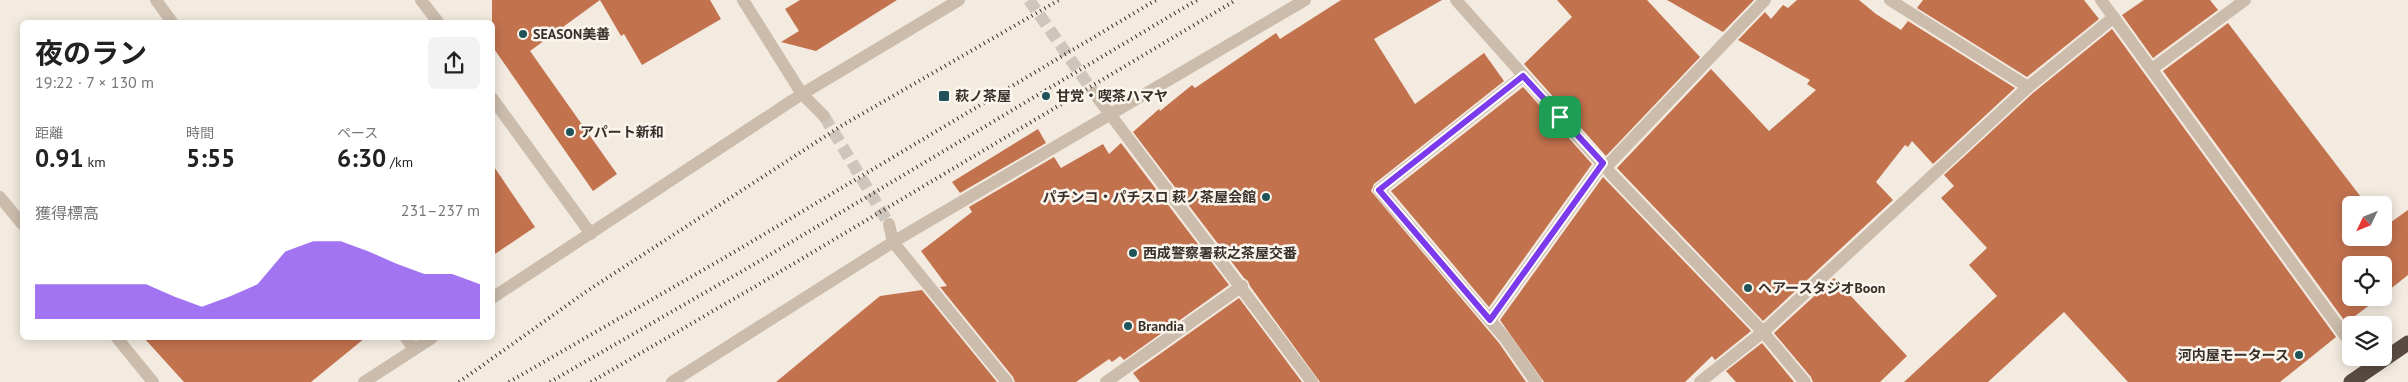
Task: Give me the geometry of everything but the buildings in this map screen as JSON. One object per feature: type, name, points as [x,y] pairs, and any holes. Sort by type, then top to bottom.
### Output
[{"type":"highway","points":[[2392,350],[2408,342]]},
{"type":"highway","points":[[2351,382],[2363,366]]},
{"type":"street","points":[[156,0],[171,20]]},
{"type":"street","points":[[421,0],[436,20]]},
{"type":"street","points":[[743,0],[802,94],[824,116]]},
{"type":"street","points":[[495,296],[802,94],[959,0]]},
{"type":"street","points":[[673,382],[893,242],[1305,0]]},
{"type":"street","points":[[1456,0],[1604,165],[1763,332],[1805,382]]},
{"type":"street","points":[[1490,320],[1604,165],[1765,0]]},
{"type":"street","points":[[1890,0],[2028,87]]},
{"type":"street","points":[[2101,0],[2342,332]]},
{"type":"street","points":[[2152,69],[2245,0]]},
{"type":"street","points":[[1700,382],[1763,332],[2028,87],[2114,17]]},
{"type":"street","points":[[1523,76],[1379,190],[1490,320],[1536,382]]},
{"type":"street","points":[[1094,93],[1242,286],[1312,382]]},
{"type":"street","points":[[495,102],[591,234]]},
{"type":"street","points":[[0,197],[20,222]]},
{"type":"street","points":[[889,224],[893,242],[1007,382]]},
{"type":"street","points":[[1106,382],[1242,286]]},
{"type":"street","points":[[118,340],[154,382]]},
{"type":"street","points":[[407,340],[414,349]]},
{"type":"street","points":[[364,382],[429,340]]},
{"type":"tunnel","points":[[1029,0],[1094,93]]},
{"type":"tunnel","points":[[824,116],[889,224]]},
{"type":"railway","points":[[459,382],[587,291],[841,126],[1059,0]]},
{"type":"railway","points":[[509,382],[736,251],[1156,0]]},
{"type":"railway","points":[[550,382],[746,269],[1197,0]]},
{"type":"railway","points":[[591,382],[1236,0]]},
{"type":"place","name":"SEASON美善","points":[[523,34]]},
{"type":"place","name":"萩ノ茶屋","points":[[944,96]]},
{"type":"place","name":"甘党・喫茶ハマヤ","points":[[1046,96]]},
{"type":"place","name":"アパート新和","points":[[570,132]]},
{"type":"place","name":"パチンコ・パチスロ 萩ノ茶屋会館","points":[[1266,197]]},
{"type":"place","name":"西成警察署萩之茶屋交番","points":[[1133,253]]},
{"type":"place","name":"ヘアースタジオBoon","points":[[1748,288]]},
{"type":"place","name":"Brandia","points":[[1128,326]]},
{"type":"place","name":"河内屋モータース","points":[[2299,355]]},
{"type":"route","points":[[1523,76],[1560,117],[1603,163],[1490,320],[1379,190],[1523,76]]}]
